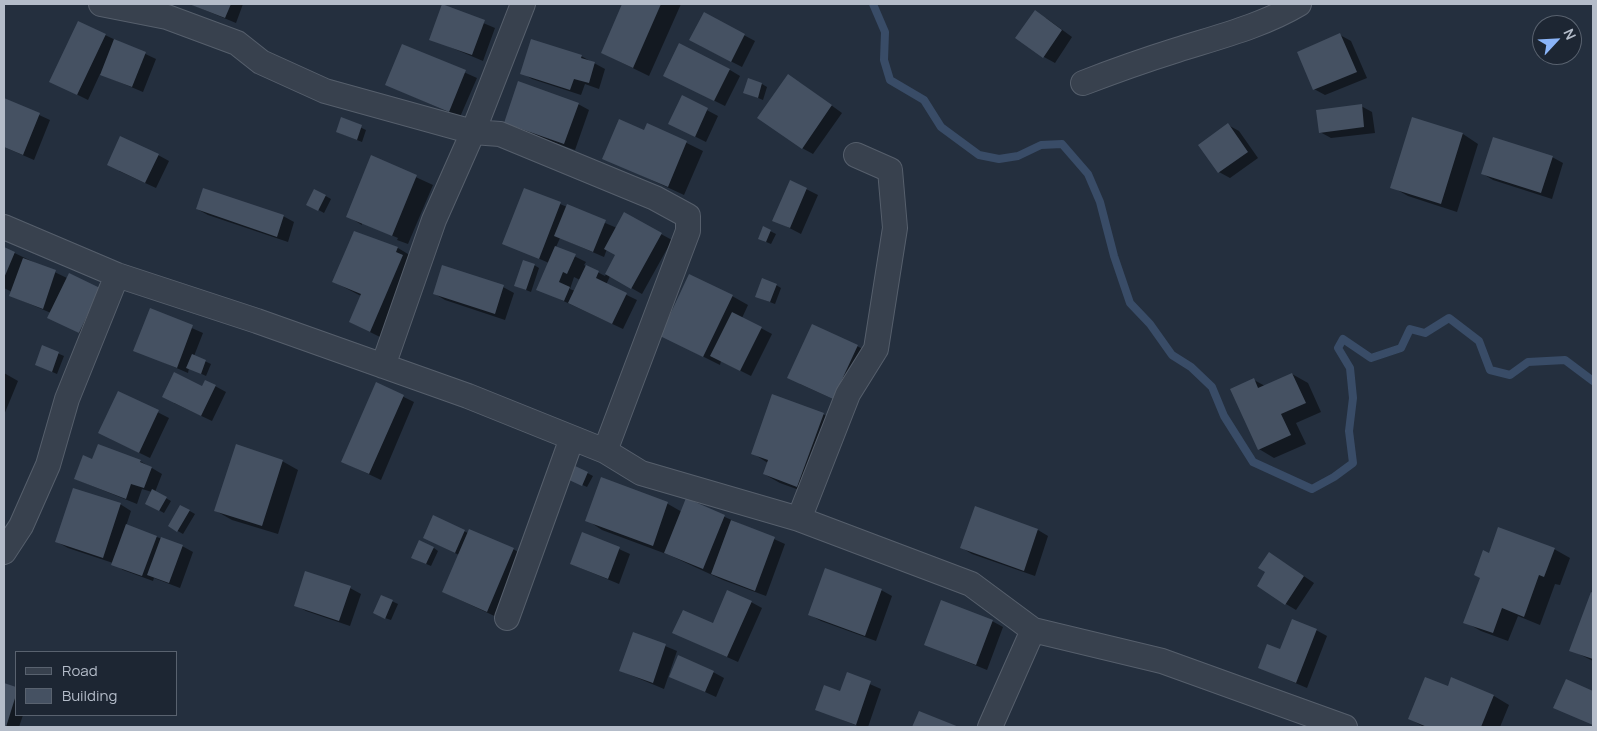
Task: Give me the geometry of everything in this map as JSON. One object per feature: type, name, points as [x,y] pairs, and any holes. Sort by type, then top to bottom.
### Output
[{"type":"street","points":[[101,4],[167,17],[236,43],[262,62],[325,91],[472,132],[500,134],[655,198],[688,216],[688,231],[605,451]]},
{"type":"street","points":[[383,366],[434,220],[472,132],[523,4]]},
{"type":"street","points":[[1082,83],[1144,60],[1227,35],[1280,15],[1299,4]]},
{"type":"street","points":[[799,519],[848,394],[876,349],[895,228],[890,170],[856,155]]},
{"type":"street","points":[[4,227],[118,275],[257,321],[468,396],[605,451],[641,473],[799,519],[971,584],[1033,630],[1162,661],[1345,727]]},
{"type":"street","points":[[4,552],[21,526],[48,464],[67,400],[118,275]]},
{"type":"street","points":[[508,618],[572,438]]},
{"type":"street","points":[[990,727],[1033,630]]},
{"type":"building","points":[[189,4],[231,4],[225,18]]},
{"type":"building","points":[[442,4],[485,20],[472,55],[429,40]]},
{"type":"building","points":[[622,4],[661,4],[633,68],[601,53]]},
{"type":"building","points":[[1035,10],[1062,30],[1043,58],[1015,38]]},
{"type":"building","points":[[704,12],[745,34],[731,62],[689,40]]},
{"type":"building","points":[[78,21],[106,34],[77,95],[49,82]]},
{"type":"building","points":[[1340,33],[1357,72],[1313,90],[1297,52]]},
{"type":"building","points":[[114,39],[146,52],[132,87],[100,75]]},
{"type":"building","points":[[531,39],[582,55],[581,58],[595,62],[589,83],[574,79],[570,90],[520,74]]},
{"type":"building","points":[[679,43],[730,69],[714,101],[663,76]]},
{"type":"building","points":[[402,44],[466,70],[449,112],[385,85]]},
{"type":"building","points":[[788,74],[832,105],[802,149],[757,118]]},
{"type":"building","points":[[748,78],[762,83],[758,98],[743,93]]},
{"type":"building","points":[[518,81],[579,103],[564,144],[504,123]]},
{"type":"building","points":[[682,95],[708,108],[695,137],[668,124]]},
{"type":"building","points":[[4,98],[40,113],[23,155],[4,147]]},
{"type":"building","points":[[1362,104],[1364,127],[1319,133],[1316,110]]},
{"type":"building","points":[[341,117],[362,125],[357,140],[336,132]]},
{"type":"building","points":[[1412,117],[1463,133],[1441,204],[1390,188]]},
{"type":"building","points":[[619,119],[644,130],[647,123],[687,141],[668,187],[602,159]]},
{"type":"building","points":[[1228,123],[1248,152],[1218,173],[1198,145]]},
{"type":"building","points":[[120,136],[159,154],[145,183],[107,165]]},
{"type":"building","points":[[1493,137],[1553,156],[1541,193],[1481,174]]},
{"type":"building","points":[[371,155],[417,175],[392,236],[346,217]]},
{"type":"building","points":[[790,180],[807,188],[790,228],[772,221]]},
{"type":"building","points":[[203,188],[284,215],[277,237],[196,209]]},
{"type":"building","points":[[524,188],[561,202],[539,259],[502,244]]},
{"type":"building","points":[[314,189],[326,195],[318,211],[306,205]]},
{"type":"building","points":[[567,204],[606,220],[593,252],[554,236]]},
{"type":"building","points":[[624,212],[662,233],[631,289],[605,274],[615,255],[604,249]]},
{"type":"building","points":[[763,226],[771,230],[766,242],[758,239]]},
{"type":"building","points":[[354,231],[398,247],[396,252],[403,255],[370,332],[349,322],[361,294],[332,282]]},
{"type":"building","points":[[555,246],[576,254],[567,274],[563,272],[559,282],[570,287],[564,301],[536,290]]},
{"type":"building","points":[[4,247],[15,252],[4,278]]},
{"type":"building","points":[[23,258],[56,270],[43,309],[9,296]]},
{"type":"building","points":[[523,260],[535,264],[526,290],[514,286]]},
{"type":"building","points":[[442,265],[504,285],[495,314],[433,294]]},
{"type":"building","points":[[586,265],[599,271],[596,278],[627,293],[612,324],[568,303]]},
{"type":"building","points":[[69,273],[100,288],[79,333],[47,318]]},
{"type":"building","points":[[689,274],[733,295],[703,357],[660,336]]},
{"type":"building","points":[[762,278],[777,284],[770,302],[755,297]]},
{"type":"building","points":[[150,308],[193,325],[177,368],[133,351]]},
{"type":"building","points":[[732,312],[762,327],[740,371],[710,356]]},
{"type":"building","points":[[812,324],[858,345],[833,399],[787,378]]},
{"type":"building","points":[[42,345],[59,352],[52,372],[35,365]]},
{"type":"building","points":[[192,354],[206,360],[201,374],[186,368]]},
{"type":"building","points":[[174,372],[202,386],[205,380],[216,385],[201,416],[162,397]]},
{"type":"building","points":[[1292,373],[1306,403],[1281,414],[1291,435],[1258,450],[1230,389],[1254,378],[1258,388]]},
{"type":"building","points":[[376,382],[404,395],[369,474],[341,462]]},
{"type":"building","points":[[118,391],[159,410],[139,453],[98,433]]},
{"type":"building","points":[[772,394],[824,413],[797,487],[763,474],[768,460],[751,454]]},
{"type":"building","points":[[98,444],[141,460],[140,462],[152,467],[144,488],[131,484],[126,499],[74,479],[83,455],[92,459]]},
{"type":"building","points":[[236,444],[283,460],[262,526],[214,511]]},
{"type":"building","points":[[573,465],[588,472],[582,486],[567,479]]},
{"type":"building","points":[[601,477],[668,502],[653,546],[585,521]]},
{"type":"building","points":[[73,488],[121,503],[103,558],[55,542]]},
{"type":"building","points":[[152,489],[167,497],[159,511],[145,504]]},
{"type":"building","points":[[686,498],[725,515],[703,569],[664,553]]},
{"type":"building","points":[[180,505],[190,510],[177,532],[168,526]]},
{"type":"building","points":[[975,506],[1038,529],[1024,571],[960,548]]},
{"type":"building","points":[[433,515],[465,530],[455,553],[423,538]]},
{"type":"building","points":[[731,520],[775,537],[755,591],[711,574]]},
{"type":"building","points":[[126,524],[157,536],[142,576],[111,565]]},
{"type":"building","points":[[1498,527],[1555,548],[1544,577],[1539,575],[1524,617],[1502,608],[1493,633],[1463,623],[1480,578],[1474,575],[1483,550],[1489,553]]},
{"type":"building","points":[[469,529],[514,548],[487,612],[442,592]]},
{"type":"building","points":[[582,532],[620,547],[608,579],[570,564]]},
{"type":"building","points":[[161,537],[183,545],[169,583],[147,575]]},
{"type":"building","points":[[419,540],[434,547],[426,564],[411,558]]},
{"type":"building","points":[[1269,552],[1304,576],[1285,605],[1257,586],[1265,572],[1258,568]]},
{"type":"building","points":[[825,568],[882,589],[865,636],[808,615]]},
{"type":"building","points":[[305,571],[351,586],[339,621],[294,606]]},
{"type":"building","points":[[727,590],[752,601],[727,657],[672,633],[683,610],[713,623]]},
{"type":"building","points":[[1591,592],[1593,593],[1593,659],[1569,651]]},
{"type":"building","points":[[381,595],[393,600],[385,619],[373,613]]},
{"type":"building","points":[[941,600],[993,620],[976,665],[924,645]]},
{"type":"building","points":[[1292,619],[1317,629],[1296,683],[1258,668],[1267,644],[1280,649]]},
{"type":"building","points":[[633,632],[666,644],[653,683],[619,671]]},
{"type":"building","points":[[678,655],[714,671],[705,692],[669,677]]},
{"type":"building","points":[[847,672],[871,681],[856,725],[815,710],[824,685],[840,691]]},
{"type":"building","points":[[1425,677],[1448,686],[1451,677],[1494,695],[1481,727],[1427,727],[1408,719]]},
{"type":"building","points":[[1566,679],[1593,691],[1593,725],[1553,708]]},
{"type":"building","points":[[4,683],[15,687],[15,698],[6,727],[4,727]]},
{"type":"building","points":[[919,711],[959,727],[912,727]]},
{"type":"waterway","points":[[873,4],[885,32],[884,60],[890,80],[924,100],[941,127],[979,155],[999,159],[1018,156],[1041,145],[1062,144],[1088,174],[1100,202],[1114,256],[1130,303],[1150,324],[1172,355],[1191,367],[1212,387],[1224,416],[1253,462],[1312,489],[1334,477],[1353,463],[1349,431],[1353,398],[1350,368],[1338,348],[1343,339],[1371,358],[1401,348],[1410,329],[1425,333],[1449,318],[1479,341],[1490,370],[1510,375],[1528,362],[1565,360],[1593,381]]}]
